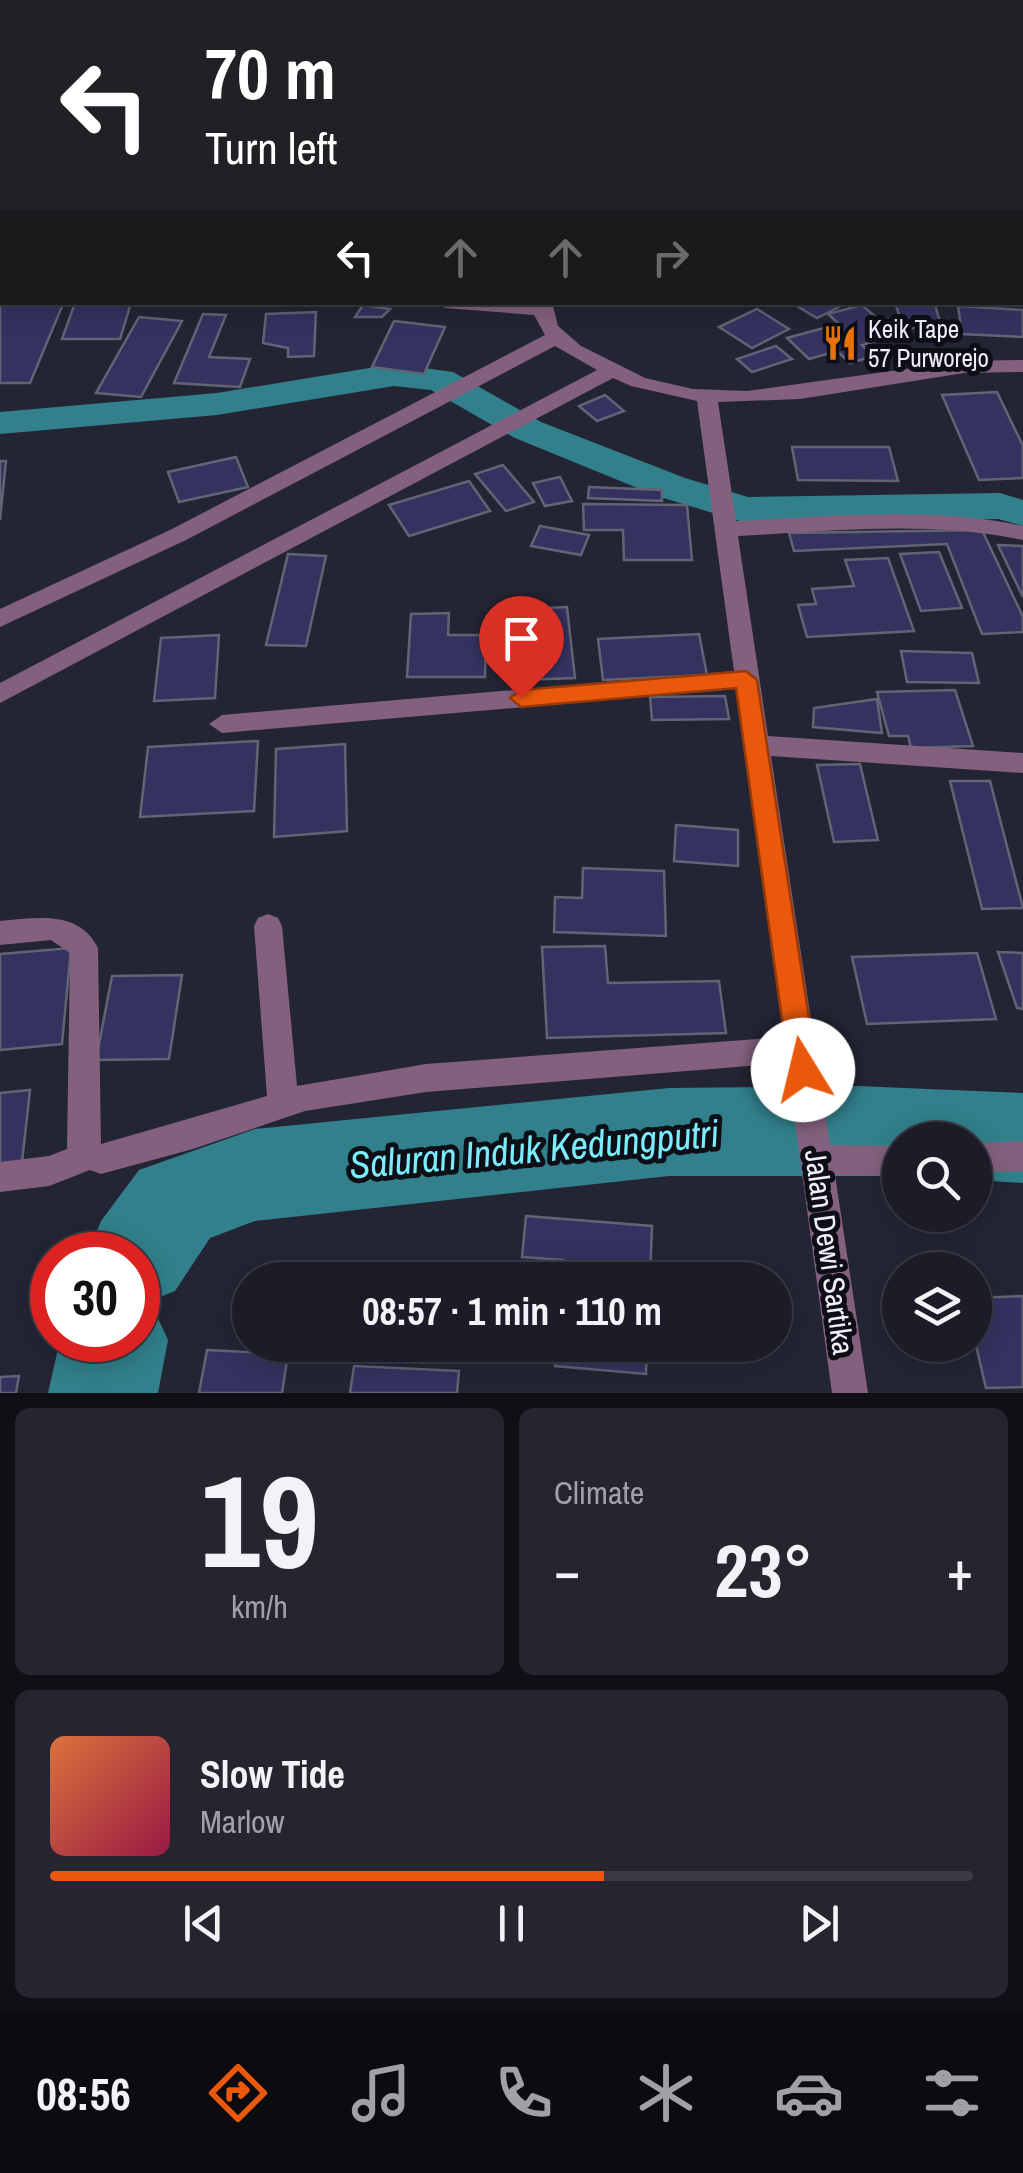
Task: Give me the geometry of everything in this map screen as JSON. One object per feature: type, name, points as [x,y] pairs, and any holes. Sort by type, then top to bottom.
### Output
[{"type":"street","points":[[542,306],[557,337],[610,370],[707,399],[785,396],[958,366],[1023,366]]},
{"type":"street","points":[[0,619],[178,535],[557,337]]},
{"type":"street","points":[[0,694],[610,370]]},
{"type":"street","name":"Jalan Dewi Sartika","points":[[707,399],[850,1393]]},
{"type":"street","points":[[725,524],[920,520],[976,524],[1023,533]]},
{"type":"street","points":[[222,724],[746,680]]},
{"type":"street","points":[[756,745],[1023,764]]},
{"type":"street","points":[[268,926],[283,1104]]},
{"type":"street","points":[[0,933],[56,928],[84,948],[82,1146],[90,1156]]},
{"type":"street","points":[[0,1177],[49,1171],[90,1156],[101,1159],[139,1152],[283,1104],[426,1078],[802,1059]]},
{"type":"street","points":[[992,1157],[1023,1156]]},
{"type":"street","points":[[816,1158],[882,1160]]},
{"type":"building","points":[[0,305],[63,305],[30,383],[0,383]]},
{"type":"building","points":[[74,305],[130,305],[120,339],[62,339]]},
{"type":"building","points":[[363,305],[390,309],[382,317],[355,317]]},
{"type":"building","points":[[795,305],[843,305],[817,318]]},
{"type":"building","points":[[862,305],[896,335],[862,345],[874,356],[850,363],[837,351],[809,359],[787,338],[839,324],[828,314]]},
{"type":"building","points":[[896,305],[935,305],[942,328],[903,328]]},
{"type":"building","points":[[958,306],[1023,310],[1023,337],[962,334]]},
{"type":"building","points":[[757,309],[789,329],[752,348],[719,327]]},
{"type":"building","points":[[316,312],[314,356],[288,357],[288,348],[263,343],[266,314]]},
{"type":"building","points":[[203,314],[226,315],[209,357],[250,359],[240,387],[174,383]]},
{"type":"building","points":[[139,317],[182,321],[141,397],[96,393]]},
{"type":"building","points":[[394,321],[445,327],[424,374],[372,367]]},
{"type":"building","points":[[776,346],[792,359],[752,372],[737,359]]},
{"type":"building","points":[[997,392],[1023,446],[1023,478],[979,480],[942,395]]},
{"type":"building","points":[[605,395],[624,411],[597,421],[579,406]]},
{"type":"building","points":[[792,447],[889,447],[898,481],[798,480]]},
{"type":"building","points":[[236,457],[248,487],[179,502],[168,472]]},
{"type":"building","points":[[0,461],[6,461],[0,520]]},
{"type":"building","points":[[503,465],[534,502],[506,511],[475,474]]},
{"type":"building","points":[[560,477],[572,501],[545,506],[533,483]]},
{"type":"building","points":[[469,481],[490,511],[409,536],[389,505]]},
{"type":"building","points":[[589,487],[662,490],[662,501],[588,498]]},
{"type":"building","points":[[583,504],[687,505],[692,560],[624,560],[623,530],[584,530]]},
{"type":"building","points":[[540,526],[589,535],[581,555],[531,546]]},
{"type":"building","points":[[982,530],[1023,617],[1023,632],[982,634],[947,544],[794,551],[789,533]]},
{"type":"building","points":[[998,545],[1023,546],[1023,597]]},
{"type":"building","points":[[939,552],[962,608],[921,611],[900,554]]},
{"type":"building","points":[[288,554],[326,556],[306,646],[266,645]]},
{"type":"building","points":[[888,558],[914,631],[807,637],[798,605],[816,604],[812,589],[854,586],[845,560]]},
{"type":"building","points":[[567,607],[575,678],[520,680],[515,630],[503,631],[501,610]]},
{"type":"building","points":[[449,613],[448,635],[486,635],[485,677],[407,677],[411,614]]},
{"type":"building","points":[[699,634],[707,675],[603,680],[598,639]]},
{"type":"building","points":[[219,635],[215,698],[154,701],[161,638]]},
{"type":"building","points":[[901,651],[972,653],[979,683],[907,682]]},
{"type":"building","points":[[955,690],[973,746],[911,748],[908,736],[889,736],[877,692]]},
{"type":"building","points":[[725,696],[729,719],[652,720],[650,697]]},
{"type":"building","points":[[877,699],[882,733],[813,727],[814,708]]},
{"type":"building","points":[[258,741],[254,811],[140,817],[148,747]]},
{"type":"building","points":[[345,744],[347,831],[274,837],[276,749]]},
{"type":"building","points":[[860,764],[878,840],[834,842],[817,765]]},
{"type":"building","points":[[950,781],[990,781],[1023,908],[982,909]]},
{"type":"building","points":[[676,825],[738,830],[738,866],[674,861]]},
{"type":"building","points":[[583,868],[664,871],[666,936],[554,932],[555,897],[582,898]]},
{"type":"building","points":[[605,946],[608,983],[719,981],[726,1033],[547,1038],[542,947]]},
{"type":"building","points":[[71,948],[62,1044],[0,1050],[0,954]]},
{"type":"building","points":[[998,952],[1023,953],[1023,1009],[1017,1008]]},
{"type":"building","points":[[977,953],[996,1019],[867,1024],[852,957]]},
{"type":"building","points":[[182,975],[169,1059],[96,1060],[112,976]]},
{"type":"building","points":[[30,1090],[22,1162],[0,1164],[0,1093]]},
{"type":"building","points":[[526,1216],[652,1226],[651,1262],[563,1262],[522,1257]]},
{"type":"building","points":[[1023,1296],[1023,1387],[986,1388],[980,1362],[992,1362],[992,1297]]},
{"type":"building","points":[[207,1350],[232,1351],[232,1362],[287,1362],[282,1393],[199,1393]]},
{"type":"building","points":[[555,1362],[646,1362],[646,1374],[555,1366]]},
{"type":"building","points":[[354,1366],[459,1371],[457,1393],[350,1393]]},
{"type":"building","points":[[19,1376],[16,1393],[0,1393],[0,1377]]},
{"type":"waterway","points":[[0,423],[217,404],[394,375],[440,380],[528,430],[671,487],[746,510],[1000,506],[1023,513]]},
{"type":"waterway","name":"Saluran Induk Kedungputri","points":[[155,1232],[175,1204],[255,1175],[669,1132],[857,1130],[1023,1138]]},
{"type":"waterway","name":"Saluran Induk Kedungputri","points":[[103,1393],[109,1362]]},
{"type":"place","name":"Keik Tape 57 Purworejo","points":[[840,343]]},
{"type":"route","points":[[521,698],[746,680],[803,1070]]}]
